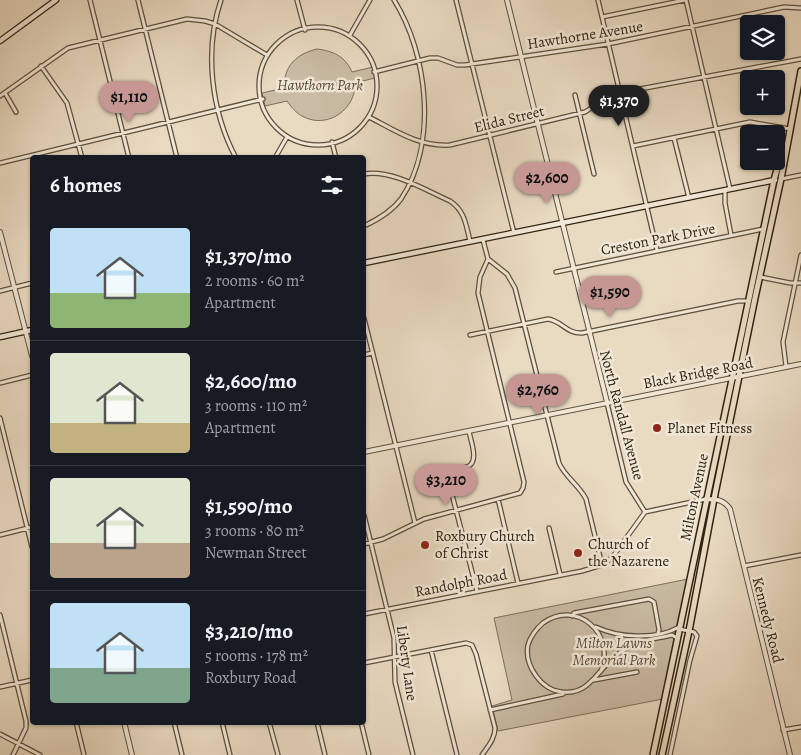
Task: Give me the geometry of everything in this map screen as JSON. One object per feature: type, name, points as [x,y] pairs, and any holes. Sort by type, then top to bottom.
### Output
[{"type":"main road","points":[[0,40],[56,0]]},
{"type":"main road","name":"Milton Avenue","points":[[662,755],[690,630],[714,499],[740,376],[756,265],[774,180],[799,97],[801,71]]},
{"type":"main road","name":"Milton Avenue","points":[[653,755],[732,378],[751,301],[760,277],[790,128]]},
{"type":"main road","points":[[366,263],[781,179]]},
{"type":"main road","points":[[756,265],[760,277]]},
{"type":"main road","points":[[0,337],[30,331]]},
{"type":"street","points":[[90,0],[128,155]]},
{"type":"street","points":[[138,0],[176,155]]},
{"type":"street","points":[[221,0],[215,24],[212,63],[218,110],[226,136],[235,155]]},
{"type":"street","points":[[297,0],[305,30]]},
{"type":"street","points":[[350,35],[370,0]]},
{"type":"street","points":[[366,225],[382,216],[400,200],[409,183],[421,143],[424,106],[419,61],[409,32],[394,0]]},
{"type":"street","points":[[456,0],[514,233]]},
{"type":"street","name":"North Randall Avenue","points":[[507,0],[626,482],[645,512]]},
{"type":"street","points":[[598,0],[658,250]]},
{"type":"street","points":[[602,17],[686,0],[728,190],[725,203],[731,235]]},
{"type":"street","name":"Hawthorne Avenue","points":[[374,72],[434,58],[457,65],[472,64],[608,44],[784,7],[801,8]]},
{"type":"street","points":[[0,96],[68,48],[187,19],[215,24],[268,55]]},
{"type":"street","points":[[325,27],[350,35],[366,52],[374,72],[376,94],[374,106],[369,117],[353,134],[332,142],[310,144],[287,137],[272,122],[263,99],[260,78],[262,66],[268,55],[281,40],[305,30],[325,27]]},
{"type":"street","name":"Elida Street","points":[[369,117],[421,143],[436,146],[450,145],[580,114],[607,97],[619,93],[801,59]]},
{"type":"street","points":[[41,66],[67,103],[81,155]]},
{"type":"street","points":[[5,93],[16,112]]},
{"type":"street","points":[[576,95],[594,174]]},
{"type":"street","points":[[36,155],[78,143],[123,134],[263,99]]},
{"type":"street","points":[[633,146],[753,122],[790,128]]},
{"type":"street","points":[[277,155],[287,137]]},
{"type":"street","points":[[674,138],[689,198]]},
{"type":"street","points":[[332,142],[335,155]]},
{"type":"street","points":[[0,163],[30,157]]},
{"type":"street","points":[[366,174],[382,173],[457,205],[465,219],[470,242]]},
{"type":"street","points":[[781,179],[801,175]]},
{"type":"street","name":"Creston Park Drive","points":[[556,272],[764,229]]},
{"type":"street","points":[[0,232],[30,348]]},
{"type":"street","points":[[366,543],[456,509],[520,493],[524,488],[510,422],[478,293],[480,277],[488,259],[484,240]]},
{"type":"street","points":[[786,366],[783,342],[801,255]]},
{"type":"street","points":[[488,259],[512,280],[559,463],[566,475],[586,499],[602,565],[614,556],[645,512],[714,499]]},
{"type":"street","points":[[799,264],[801,272]]},
{"type":"street","points":[[760,277],[801,283]]},
{"type":"street","points":[[0,291],[30,284]]},
{"type":"street","points":[[470,334],[548,319],[557,322],[573,333],[589,332],[738,301],[751,301]]},
{"type":"street","points":[[366,327],[415,524]]},
{"type":"street","points":[[366,354],[372,353]]},
{"type":"street","name":"Black Bridge Road","points":[[366,452],[801,364]]},
{"type":"street","points":[[0,383],[30,376]]},
{"type":"street","points":[[0,418],[30,538]]},
{"type":"street","points":[[469,430],[474,457],[473,462],[469,466],[453,470],[449,476],[449,483],[477,591]]},
{"type":"street","points":[[498,499],[518,583]]},
{"type":"street","name":"Kennedy Road","points":[[714,499],[726,503],[730,509],[790,755]]},
{"type":"street","name":"Liberty Lane","points":[[366,524],[394,638],[395,682],[413,755]]},
{"type":"street","points":[[0,535],[28,528]]},
{"type":"street","points":[[549,528],[560,574]]},
{"type":"street","points":[[744,566],[801,555]]},
{"type":"street","name":"Randolph Road","points":[[366,614],[602,565]]},
{"type":"street","points":[[572,616],[574,613],[649,599],[654,602],[659,632]]},
{"type":"street","points":[[583,620],[586,611]]},
{"type":"street","points":[[0,615],[26,721],[26,728],[13,755]]},
{"type":"street","points":[[570,692],[560,692],[538,680],[530,663],[528,644],[532,636],[551,618],[572,616],[605,631],[636,636],[673,631],[679,628],[696,632],[697,638],[690,658],[670,755]]},
{"type":"street","points":[[595,627],[600,636],[604,656],[601,671]]},
{"type":"street","points":[[636,636],[634,640],[636,643]]},
{"type":"street","points":[[490,710],[582,689],[594,680],[612,659],[636,643],[672,636],[677,638]]},
{"type":"street","points":[[366,663],[466,643],[472,645],[495,728],[495,735],[482,755]]},
{"type":"street","points":[[431,650],[457,755]]},
{"type":"street","points":[[604,656],[612,659]]},
{"type":"street","points":[[594,680],[637,672]]},
{"type":"street","points":[[0,687],[30,680]]},
{"type":"street","points":[[548,697],[550,688]]},
{"type":"street","points":[[77,725],[84,755]]},
{"type":"street","points":[[125,725],[132,755]]},
{"type":"street","points":[[175,725],[182,755]]},
{"type":"street","points":[[223,725],[230,755]]},
{"type":"street","points":[[271,725],[278,755]]},
{"type":"street","points":[[318,725],[325,755]]},
{"type":"street","points":[[362,725],[369,755]]},
{"type":"street","points":[[783,730],[801,727]]},
{"type":"street","points":[[0,734],[40,755]]},
{"type":"green space","name":"Hawthorn Park","points":[[317,49],[338,55],[346,62],[352,72],[373,67],[375,78],[355,83],[351,101],[339,114],[331,118],[313,120],[304,117],[287,101],[265,106],[262,93],[284,88],[286,73],[293,62],[303,54]]},
{"type":"green space","name":"Milton Lawns Memorial Park","points":[[688,579],[663,699],[498,731],[492,706],[512,700],[494,618]]},
{"type":"place","name":"Planet Fitness","points":[[657,428]]},
{"type":"place","name":"Roxbury Church of Christ","points":[[425,545]]},
{"type":"place","name":"Church of the Nazarene","points":[[578,553]]}]
